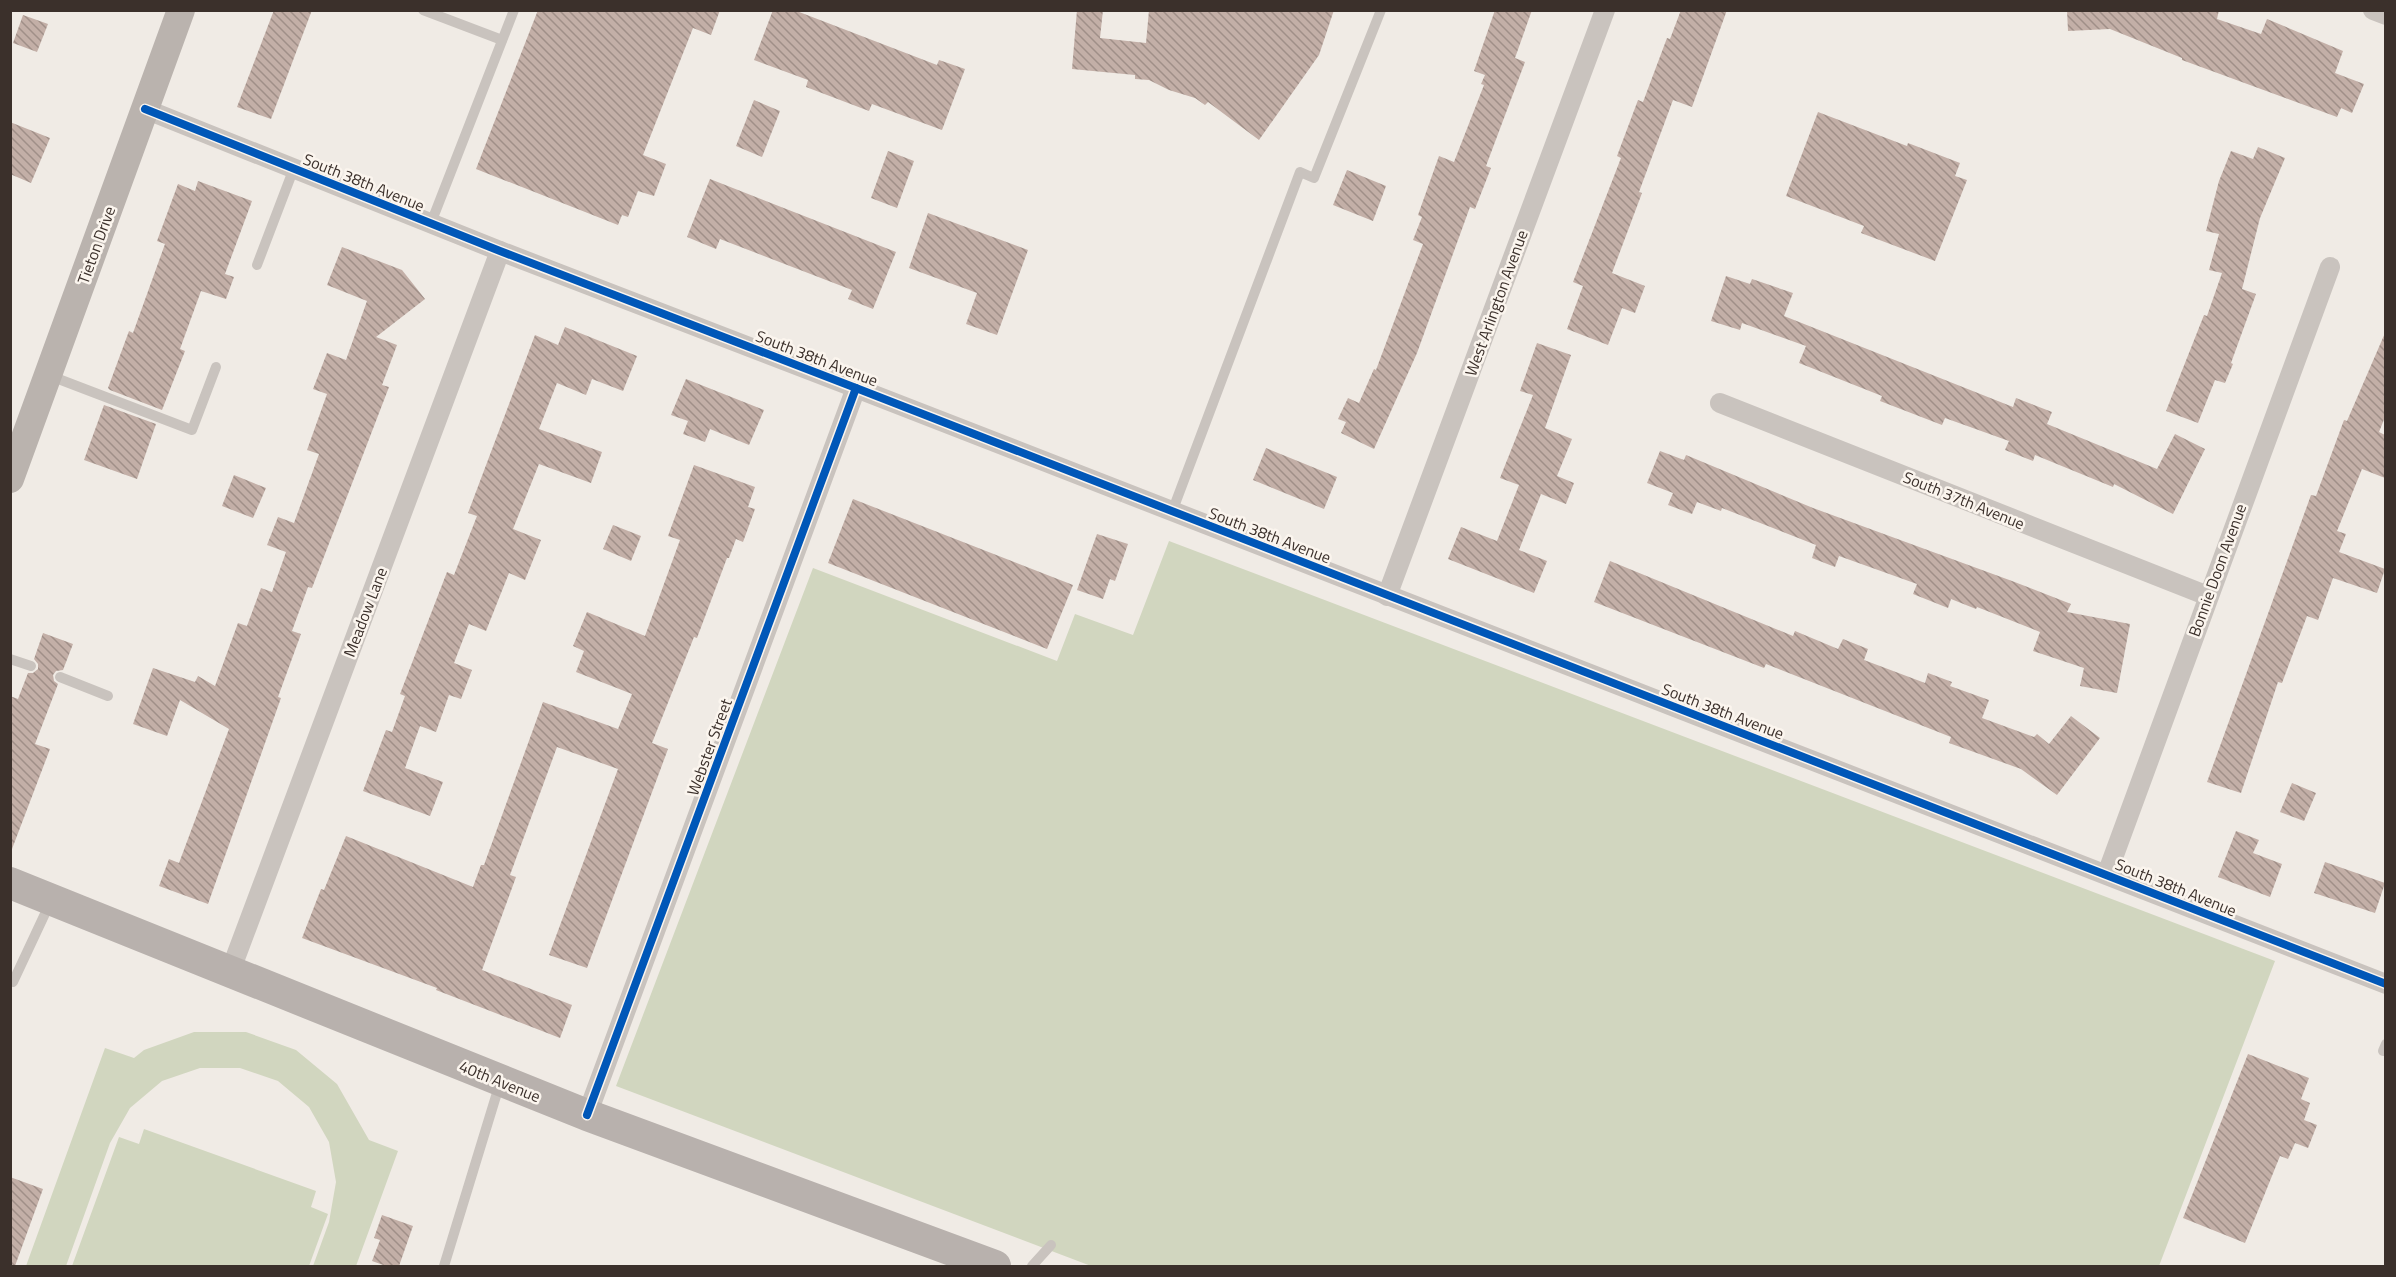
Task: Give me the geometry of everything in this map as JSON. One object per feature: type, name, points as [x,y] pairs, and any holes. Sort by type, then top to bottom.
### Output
[{"type":"main road","name":"Tieton Drive","points":[[10,479],[181,10]]},
{"type":"main road","name":"40th Avenue","points":[[10,883],[586,1115],[995,1266]]},
{"type":"street","name":"West Arlington Avenue","points":[[1387,596],[1605,10]]},
{"type":"street","points":[[2373,10],[2385,15]]},
{"type":"street","name":"South 38th Avenue","points":[[145,109],[500,251],[856,387],[2385,984]]},
{"type":"street","name":"Meadow Lane","points":[[230,972],[500,251]]},
{"type":"street","name":"Bonnie Doon Avenue","points":[[2107,874],[2330,267]]},
{"type":"street","name":"Webster Street","points":[[586,1115],[856,387]]},
{"type":"street","name":"South 37th Avenue","points":[[1720,403],[2208,596]]},
{"type":"lane","points":[[423,10],[502,40]]},
{"type":"lane","points":[[430,223],[514,10]]},
{"type":"lane","points":[[1173,512],[1300,172],[1314,178],[1381,10]]},
{"type":"lane","points":[[257,265],[294,168]]},
{"type":"lane","points":[[48,375],[192,430],[216,367]]},
{"type":"lane","points":[[10,659],[31,666]]},
{"type":"lane","points":[[60,677],[108,696]]},
{"type":"lane","points":[[13,982],[51,900]]},
{"type":"lane","points":[[444,1266],[501,1081]]},
{"type":"lane","points":[[1032,1266],[1051,1245]]},
{"type":"green space","points":[[1169,541],[2275,961],[2159,1266],[1091,1266],[616,1086],[813,568],[1057,661],[1075,614],[1133,635]]},
{"type":"green space","points":[[194,1032],[246,1032],[296,1050],[337,1084],[369,1140],[398,1151],[356,1266],[313,1266],[329,1222],[336,1182],[329,1142],[309,1107],[278,1081],[240,1068],[200,1068],[162,1081],[130,1108],[110,1143],[66,1266],[26,1266],[105,1048],[134,1058],[144,1050]]},
{"type":"green space","points":[[144,1129],[316,1191],[311,1207],[328,1214],[309,1266],[72,1266],[119,1137],[139,1144]]},
{"type":"building","points":[[274,10],[312,10],[271,119],[237,107]]},
{"type":"building","points":[[538,10],[720,10],[711,35],[693,28],[643,155],[666,164],[654,196],[638,191],[628,217],[622,215],[618,225],[476,169]]},
{"type":"building","points":[[773,10],[794,10],[937,65],[939,60],[965,69],[942,130],[872,104],[869,111],[806,87],[808,80],[754,60]]},
{"type":"building","points":[[1077,10],[1103,10],[1100,38],[1146,43],[1149,10],[1334,10],[1319,55],[1259,140],[1208,102],[1205,105],[1195,98],[1169,90],[1149,80],[1135,79],[1135,75],[1072,69]]},
{"type":"building","points":[[1495,10],[1532,10],[1515,58],[1525,62],[1486,166],[1491,168],[1475,209],[1470,207],[1417,353],[1374,449],[1341,433],[1346,422],[1338,419],[1348,398],[1359,403],[1374,369],[1376,370],[1423,244],[1413,240],[1422,217],[1418,215],[1439,156],[1454,162],[1484,85],[1481,84],[1485,75],[1474,71]]},
{"type":"building","points":[[1681,10],[1727,10],[1692,107],[1673,100],[1639,192],[1642,193],[1612,273],[1645,286],[1635,313],[1622,308],[1608,345],[1567,329],[1583,286],[1573,282],[1621,158],[1617,156],[1638,100],[1643,102],[1667,38],[1670,39]]},
{"type":"building","points":[[2067,10],[2219,10],[2217,19],[2261,34],[2267,19],[2343,51],[2335,73],[2364,84],[2352,113],[2341,108],[2337,117],[2182,60],[2182,58],[2110,29],[2068,31]]},
{"type":"building","points":[[23,15],[48,24],[37,52],[13,43]]},
{"type":"building","points":[[754,100],[780,111],[762,157],[736,146]]},
{"type":"building","points":[[1818,112],[1907,146],[1908,143],[1960,163],[1955,176],[1967,180],[1935,261],[1861,233],[1864,226],[1786,196]]},
{"type":"building","points":[[10,122],[50,138],[31,183],[10,174]]},
{"type":"building","points":[[2258,147],[2285,158],[2260,218],[2242,289],[2256,294],[2225,383],[2215,380],[2198,423],[2166,411],[2204,315],[2207,316],[2222,273],[2209,270],[2219,234],[2206,231],[2219,181],[2231,151],[2253,159]]},
{"type":"building","points":[[888,151],[914,161],[897,208],[871,198]]},
{"type":"building","points":[[1347,170],[1386,186],[1373,221],[1333,205]]},
{"type":"building","points":[[710,179],[896,252],[873,309],[848,299],[852,290],[720,239],[716,249],[687,237]]},
{"type":"building","points":[[198,181],[252,201],[225,274],[234,277],[226,299],[201,291],[180,349],[185,351],[162,410],[108,388],[129,331],[133,333],[165,244],[157,241],[178,184],[195,191]]},
{"type":"building","points":[[928,213],[1028,250],[997,335],[966,324],[977,293],[909,268]]},
{"type":"building","points":[[342,247],[402,270],[425,299],[376,337],[397,345],[382,385],[389,387],[312,588],[308,587],[292,631],[301,634],[278,697],[281,698],[208,904],[159,886],[169,859],[179,863],[229,729],[180,700],[167,736],[133,724],[153,668],[195,682],[198,676],[215,686],[238,623],[247,626],[261,588],[272,592],[286,552],[267,545],[278,517],[294,523],[319,454],[307,450],[327,394],[313,389],[327,353],[346,360],[367,301],[327,285]]},
{"type":"building","points":[[1726,276],[1750,284],[1752,279],[1793,293],[1784,316],[2013,407],[2016,398],[2052,412],[2047,424],[2157,469],[2175,434],[2205,449],[2173,514],[2114,484],[2113,487],[2035,455],[2033,461],[2005,450],[2009,441],[1945,418],[1942,425],[1880,401],[1882,396],[1799,363],[1806,346],[1742,323],[1740,330],[1711,321]]},
{"type":"building","points":[[565,327],[637,356],[623,391],[592,379],[586,395],[557,383],[539,429],[602,452],[591,483],[539,464],[513,529],[541,540],[525,580],[509,573],[486,631],[469,624],[454,663],[472,670],[461,699],[449,695],[436,732],[420,726],[405,768],[443,782],[430,816],[363,791],[386,730],[392,732],[405,696],[400,694],[447,572],[454,575],[477,516],[468,513],[535,335],[558,345]]},
{"type":"building","points":[[2385,333],[2385,417],[2379,432],[2385,435],[2385,478],[2362,469],[2337,531],[2346,534],[2339,552],[2385,569],[2377,593],[2333,578],[2318,620],[2307,616],[2282,683],[2278,682],[2241,793],[2207,782],[2311,495],[2316,496],[2344,420],[2347,421]]},
{"type":"building","points":[[1537,343],[1571,355],[1545,428],[1572,439],[1557,476],[1574,483],[1566,504],[1541,494],[1519,550],[1547,561],[1534,593],[1448,559],[1461,527],[1497,541],[1519,485],[1500,478],[1533,395],[1520,391]]},
{"type":"building","points":[[686,379],[764,410],[749,445],[710,429],[705,442],[683,434],[688,421],[671,415]]},
{"type":"building","points":[[104,405],[156,424],[137,479],[84,460]]},
{"type":"building","points":[[1266,448],[1337,477],[1324,509],[1253,480]]},
{"type":"building","points":[[1660,451],[1684,460],[1686,455],[1813,508],[2071,604],[2067,612],[2130,624],[2117,693],[2080,686],[2084,668],[2033,651],[2040,632],[1951,599],[1948,608],[1913,594],[1917,584],[1839,556],[1835,567],[1812,558],[1816,545],[1722,508],[1721,511],[1697,502],[1692,514],[1668,505],[1673,493],[1647,483]]},
{"type":"building","points":[[694,465],[755,487],[748,507],[755,509],[743,542],[736,539],[729,558],[727,558],[697,638],[694,637],[652,743],[668,749],[587,968],[549,955],[618,769],[557,747],[510,875],[516,877],[482,970],[572,1005],[560,1038],[436,990],[437,988],[302,938],[321,889],[324,890],[346,836],[473,887],[481,865],[484,865],[543,702],[618,729],[632,694],[576,672],[584,651],[573,646],[587,612],[645,636],[680,540],[668,536]]},
{"type":"building","points":[[234,475],[266,488],[253,518],[222,506]]},
{"type":"building","points":[[853,499],[1073,585],[1047,649],[828,563]]},
{"type":"building","points":[[613,525],[641,536],[631,561],[603,549]]},
{"type":"building","points":[[1097,534],[1128,544],[1115,581],[1110,579],[1103,599],[1077,590]]},
{"type":"building","points":[[1610,561],[1793,636],[1795,631],[1838,649],[1843,639],[1868,649],[1864,660],[1925,683],[1928,673],[1952,682],[1950,686],[1989,700],[1982,718],[2034,737],[2037,734],[2049,744],[2071,716],[2100,738],[2057,795],[2021,769],[1949,743],[1951,737],[1766,664],[1764,668],[1594,602]]},
{"type":"building","points":[[43,633],[73,644],[63,670],[56,671],[53,675],[54,681],[58,684],[35,744],[50,749],[12,849],[10,848],[10,696],[18,699],[28,673],[33,673],[38,669],[38,664],[34,659]]},
{"type":"building","points":[[2292,783],[2316,793],[2304,821],[2280,812]]},
{"type":"building","points":[[2236,831],[2259,840],[2253,853],[2282,864],[2270,897],[2218,877]]},
{"type":"building","points":[[2325,862],[2385,883],[2375,913],[2314,893]]},
{"type":"building","points":[[2248,1054],[2309,1078],[2301,1099],[2310,1103],[2304,1120],[2317,1125],[2308,1148],[2295,1143],[2288,1159],[2280,1156],[2245,1243],[2183,1218]]},
{"type":"building","points":[[10,1177],[43,1189],[15,1266],[10,1266]]},
{"type":"building","points":[[382,1215],[413,1226],[399,1266],[386,1266],[372,1261],[380,1240],[374,1238]]},
{"type":"cycle path","points":[[145,109],[500,251],[2386,984]]},
{"type":"cycle path","points":[[587,1115],[856,388]]}]
